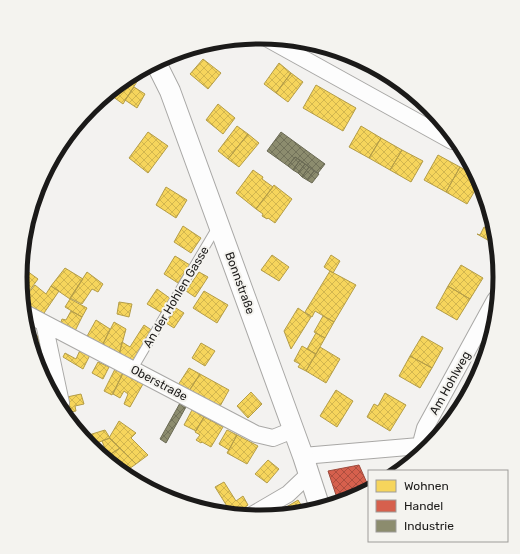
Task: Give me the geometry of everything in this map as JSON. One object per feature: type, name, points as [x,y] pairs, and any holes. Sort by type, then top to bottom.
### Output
[{"type":"street","points":[[280,45],[447,138]]},
{"type":"street","name":"Bonnstraße","points":[[158,67],[170,91],[303,456],[318,503]]},
{"type":"street","name":"Am Hohlweg","points":[[424,443],[425,428],[491,307]]},
{"type":"street","name":"Oberstraße","points":[[30,316],[256,434],[273,438],[293,430]]},
{"type":"street","points":[[44,323],[59,395]]},
{"type":"street","points":[[303,456],[418,448]]},
{"type":"street","points":[[261,510],[288,494],[308,475]]},
{"type":"lane","name":"An der Hohlen Gasse","points":[[133,369],[219,225]]},
{"type":"building: Wohnen","points":[[203,59],[221,73],[208,89],[190,74]]},
{"type":"building: Wohnen","points":[[279,63],[291,73],[276,93],[264,84]]},
{"type":"building: Wohnen","points":[[291,73],[303,82],[288,102],[276,93]]},
{"type":"building: Wohnen","points":[[138,80],[123,104],[113,96],[131,83]]},
{"type":"building: Wohnen","points":[[316,85],[356,108],[343,131],[303,108]]},
{"type":"building: Wohnen","points":[[134,87],[145,94],[137,108],[125,100]]},
{"type":"building: Wohnen","points":[[218,104],[235,118],[223,134],[206,120]]},
{"type":"building: Wohnen","points":[[237,126],[248,134],[228,159],[218,151]]},
{"type":"building: Wohnen","points":[[361,126],[381,138],[369,158],[349,147]]},
{"type":"building: Wohnen","points":[[148,132],[168,146],[148,173],[129,158]]},
{"type":"building: Wohnen","points":[[248,134],[259,143],[239,167],[228,159]]},
{"type":"building: Wohnen","points":[[381,138],[402,150],[390,170],[369,158]]},
{"type":"building: Wohnen","points":[[402,150],[423,161],[411,182],[390,170]]},
{"type":"building: Wohnen","points":[[438,155],[460,167],[446,192],[424,180]]},
{"type":"building: Wohnen","points":[[460,167],[468,171],[476,189],[467,204],[446,192]]},
{"type":"building: Wohnen","points":[[253,170],[273,187],[256,209],[236,193]]},
{"type":"building: Wohnen","points":[[274,185],[292,199],[275,223],[262,216],[263,214],[256,209]]},
{"type":"building: Wohnen","points":[[166,187],[187,200],[176,218],[156,205]]},
{"type":"building: Wohnen","points":[[183,226],[201,238],[191,253],[174,242]]},
{"type":"building: Wohnen","points":[[484,227],[487,228],[488,227],[490,241],[477,234],[480,235]]},
{"type":"building: Wohnen","points":[[272,255],[289,267],[279,281],[261,270]]},
{"type":"building: Wohnen","points":[[331,255],[340,261],[333,273],[324,267]]},
{"type":"building: Wohnen","points":[[175,256],[190,265],[178,283],[164,274]]},
{"type":"building: Wohnen","points":[[461,265],[483,278],[470,299],[448,286]]},
{"type":"building: Wohnen","points":[[65,268],[83,279],[70,299],[51,286]]},
{"type":"building: Wohnen","points":[[27,271],[38,279],[27,294]]},
{"type":"building: Wohnen","points":[[330,271],[356,285],[334,322],[315,311],[312,317],[305,312]]},
{"type":"building: Wohnen","points":[[87,272],[103,284],[98,292],[92,289],[82,304],[70,298]]},
{"type":"building: Wohnen","points":[[199,272],[208,277],[195,297],[186,291]]},
{"type":"building: Wohnen","points":[[35,285],[46,294],[51,286],[59,291],[42,316],[29,308],[27,295]]},
{"type":"building: Wohnen","points":[[448,286],[470,299],[457,320],[436,308]]},
{"type":"building: Wohnen","points":[[157,289],[171,299],[162,313],[147,304]]},
{"type":"building: Wohnen","points":[[204,291],[228,305],[217,323],[193,308]]},
{"type":"building: Wohnen","points":[[70,299],[87,308],[82,317],[65,307]]},
{"type":"building: Wohnen","points":[[119,302],[132,304],[129,317],[117,314]]},
{"type":"building: Wohnen","points":[[176,308],[184,313],[174,328],[166,323]]},
{"type":"building: Wohnen","points":[[298,308],[311,317],[291,349],[284,331]]},
{"type":"building: Wohnen","points":[[71,311],[82,317],[73,335],[59,328],[62,319],[66,320]]},
{"type":"building: Wohnen","points":[[323,316],[334,322],[325,338],[314,332]]},
{"type":"building: Wohnen","points":[[96,320],[110,329],[102,346],[86,338]]},
{"type":"building: Wohnen","points":[[114,322],[126,329],[119,355],[102,346]]},
{"type":"building: Wohnen","points":[[144,325],[153,331],[133,362],[119,355],[122,342],[130,347]]},
{"type":"building: Wohnen","points":[[316,333],[325,338],[316,354],[307,349]]},
{"type":"building: Wohnen","points":[[37,335],[48,368],[46,369],[39,352],[35,336]]},
{"type":"building: Wohnen","points":[[422,336],[443,348],[432,368],[410,356]]},
{"type":"building: Wohnen","points":[[201,343],[215,351],[205,366],[192,358]]},
{"type":"building: Wohnen","points":[[302,346],[316,354],[306,371],[298,367],[300,364],[294,361]]},
{"type":"building: Wohnen","points":[[320,347],[340,359],[326,383],[306,371]]},
{"type":"building: Wohnen","points":[[81,348],[91,353],[83,369],[63,357],[65,353],[76,359]]},
{"type":"building: Wohnen","points":[[410,356],[432,368],[420,388],[399,376]]},
{"type":"building: Wohnen","points":[[98,362],[109,367],[103,379],[92,373]]},
{"type":"building: Wohnen","points":[[189,368],[200,374],[189,391],[178,385]]},
{"type":"building: Wohnen","points":[[115,369],[123,373],[112,395],[104,391]]},
{"type":"building: Wohnen","points":[[123,373],[143,384],[130,407],[124,404],[128,394],[124,391],[120,398],[113,394]]},
{"type":"building: Wohnen","points":[[200,374],[229,390],[219,408],[189,391]]},
{"type":"building: Wohnen","points":[[336,390],[353,401],[337,427],[320,416]]},
{"type":"building: Wohnen","points":[[251,392],[262,404],[248,418],[237,406]]},
{"type":"building: Wohnen","points":[[385,393],[406,405],[390,431],[367,417],[374,404],[378,406]]},
{"type":"building: Wohnen","points":[[81,394],[84,404],[75,406],[76,411],[71,412],[67,397]]},
{"type":"building: Wohnen","points":[[192,410],[204,417],[196,431],[184,425]]},
{"type":"building: Wohnen","points":[[204,417],[223,427],[211,447],[196,440],[200,435],[195,432]]},
{"type":"building: Wohnen","points":[[119,421],[136,433],[131,438],[148,455],[136,464],[109,438]]},
{"type":"building: Wohnen","points":[[105,430],[110,438],[96,443],[93,440],[92,434]]},
{"type":"building: Wohnen","points":[[227,430],[237,435],[229,450],[219,444]]},
{"type":"building: Wohnen","points":[[92,434],[93,440],[89,435]]},
{"type":"building: Wohnen","points":[[237,435],[258,446],[247,464],[227,453]]},
{"type":"building: Wohnen","points":[[110,438],[120,448],[110,455],[107,452],[102,441]]},
{"type":"building: Wohnen","points":[[120,448],[136,464],[128,469],[109,455]]},
{"type":"building: Wohnen","points":[[268,460],[279,469],[267,483],[255,474]]},
{"type":"building: Wohnen","points":[[224,482],[236,501],[243,496],[248,505],[242,510],[228,508],[215,487]]},
{"type":"building: Wohnen","points":[[298,500],[302,506],[290,508],[283,509]]},
{"type":"building: Handel","points":[[359,465],[367,483],[337,497],[328,471]]},
{"type":"building: Industrie","points":[[281,132],[325,164],[318,173],[295,157],[288,166],[267,151]]},
{"type":"building: Industrie","points":[[295,157],[300,160],[293,170],[288,166]]},
{"type":"building: Industrie","points":[[300,160],[305,164],[298,173],[293,170]]},
{"type":"building: Industrie","points":[[305,164],[309,167],[302,177],[298,173]]},
{"type":"building: Industrie","points":[[309,167],[314,171],[307,180],[302,177]]},
{"type":"building: Industrie","points":[[314,171],[319,174],[312,183],[307,180]]},
{"type":"building: Industrie","points":[[180,403],[186,407],[166,443],[160,439]]}]
